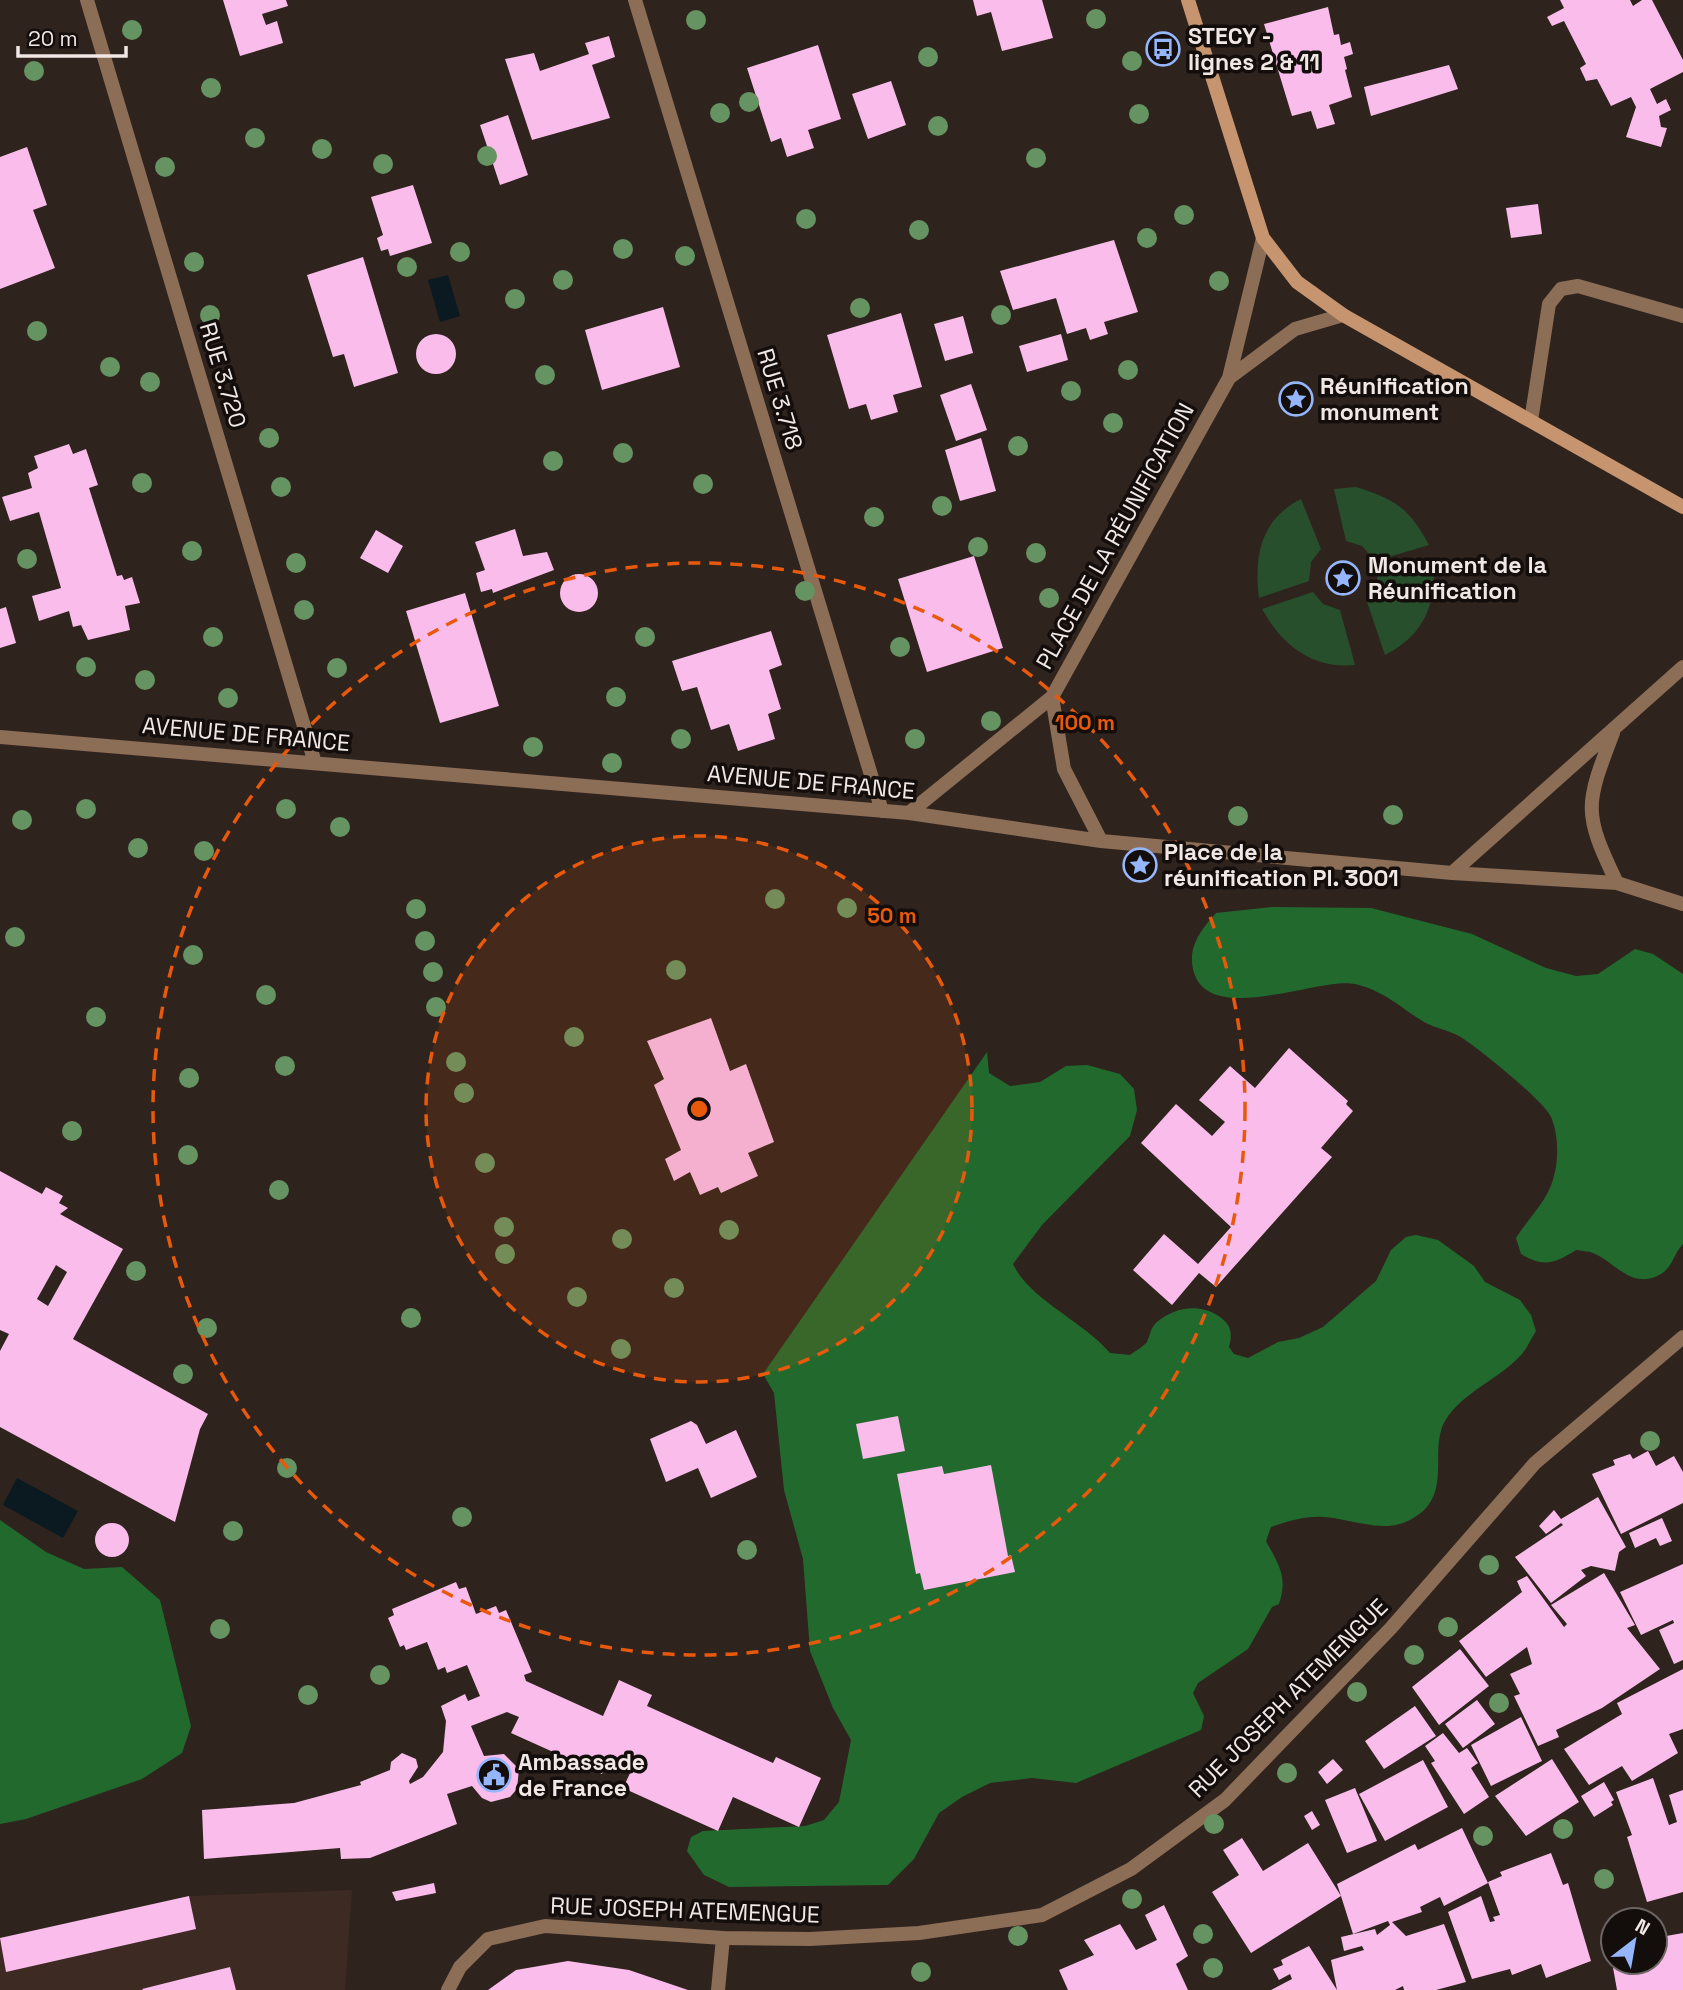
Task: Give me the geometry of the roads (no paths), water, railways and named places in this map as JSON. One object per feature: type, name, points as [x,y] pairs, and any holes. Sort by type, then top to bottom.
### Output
[{"type":"main road","points":[[1188,0],[1263,238],[1297,282],[1343,316],[1683,507]]},
{"type":"street","name":"RUE 3.720","points":[[87,0],[315,763]]},
{"type":"street","name":"RUE 3.718","points":[[635,0],[882,810]]},
{"type":"street","points":[[1229,378],[1263,238]]},
{"type":"street","points":[[1531,421],[1549,304],[1561,289],[1578,286],[1683,316]]},
{"type":"street","name":"PLACE DE LA RÉUNIFICATION","points":[[1101,841],[1064,769],[1052,697],[1229,378],[1295,329],[1343,316]]},
{"type":"street","points":[[1452,873],[1683,667]]},
{"type":"street","points":[[909,813],[1052,697]]},
{"type":"street","points":[[1614,730],[1594,782],[1590,808],[1595,838],[1617,884],[1683,904]]},
{"type":"street","name":"AVENUE DE FRANCE","points":[[0,737],[882,810],[1101,841],[1452,873],[1617,884]]},
{"type":"street","name":"RUE JOSEPH ATEMENGUE","points":[[448,1990],[460,1967],[488,1938],[545,1926],[723,1938],[810,1939],[919,1933],[1042,1915],[1131,1869],[1225,1800],[1391,1628],[1535,1463],[1683,1337]]},
{"type":"street","points":[[718,1990],[723,1938]]},
{"type":"place","name":"STECY - lignes 2 & 11","points":[[1163,49]]},
{"type":"place","name":"Réunification monument","points":[[1296,399]]},
{"type":"place","name":"Monument de la Réunification","points":[[1343,578]]},
{"type":"place","name":"Place de la réunification Pl. 3001","points":[[1140,865]]},
{"type":"place","name":"Ambassade de France","points":[[494,1775]]}]
